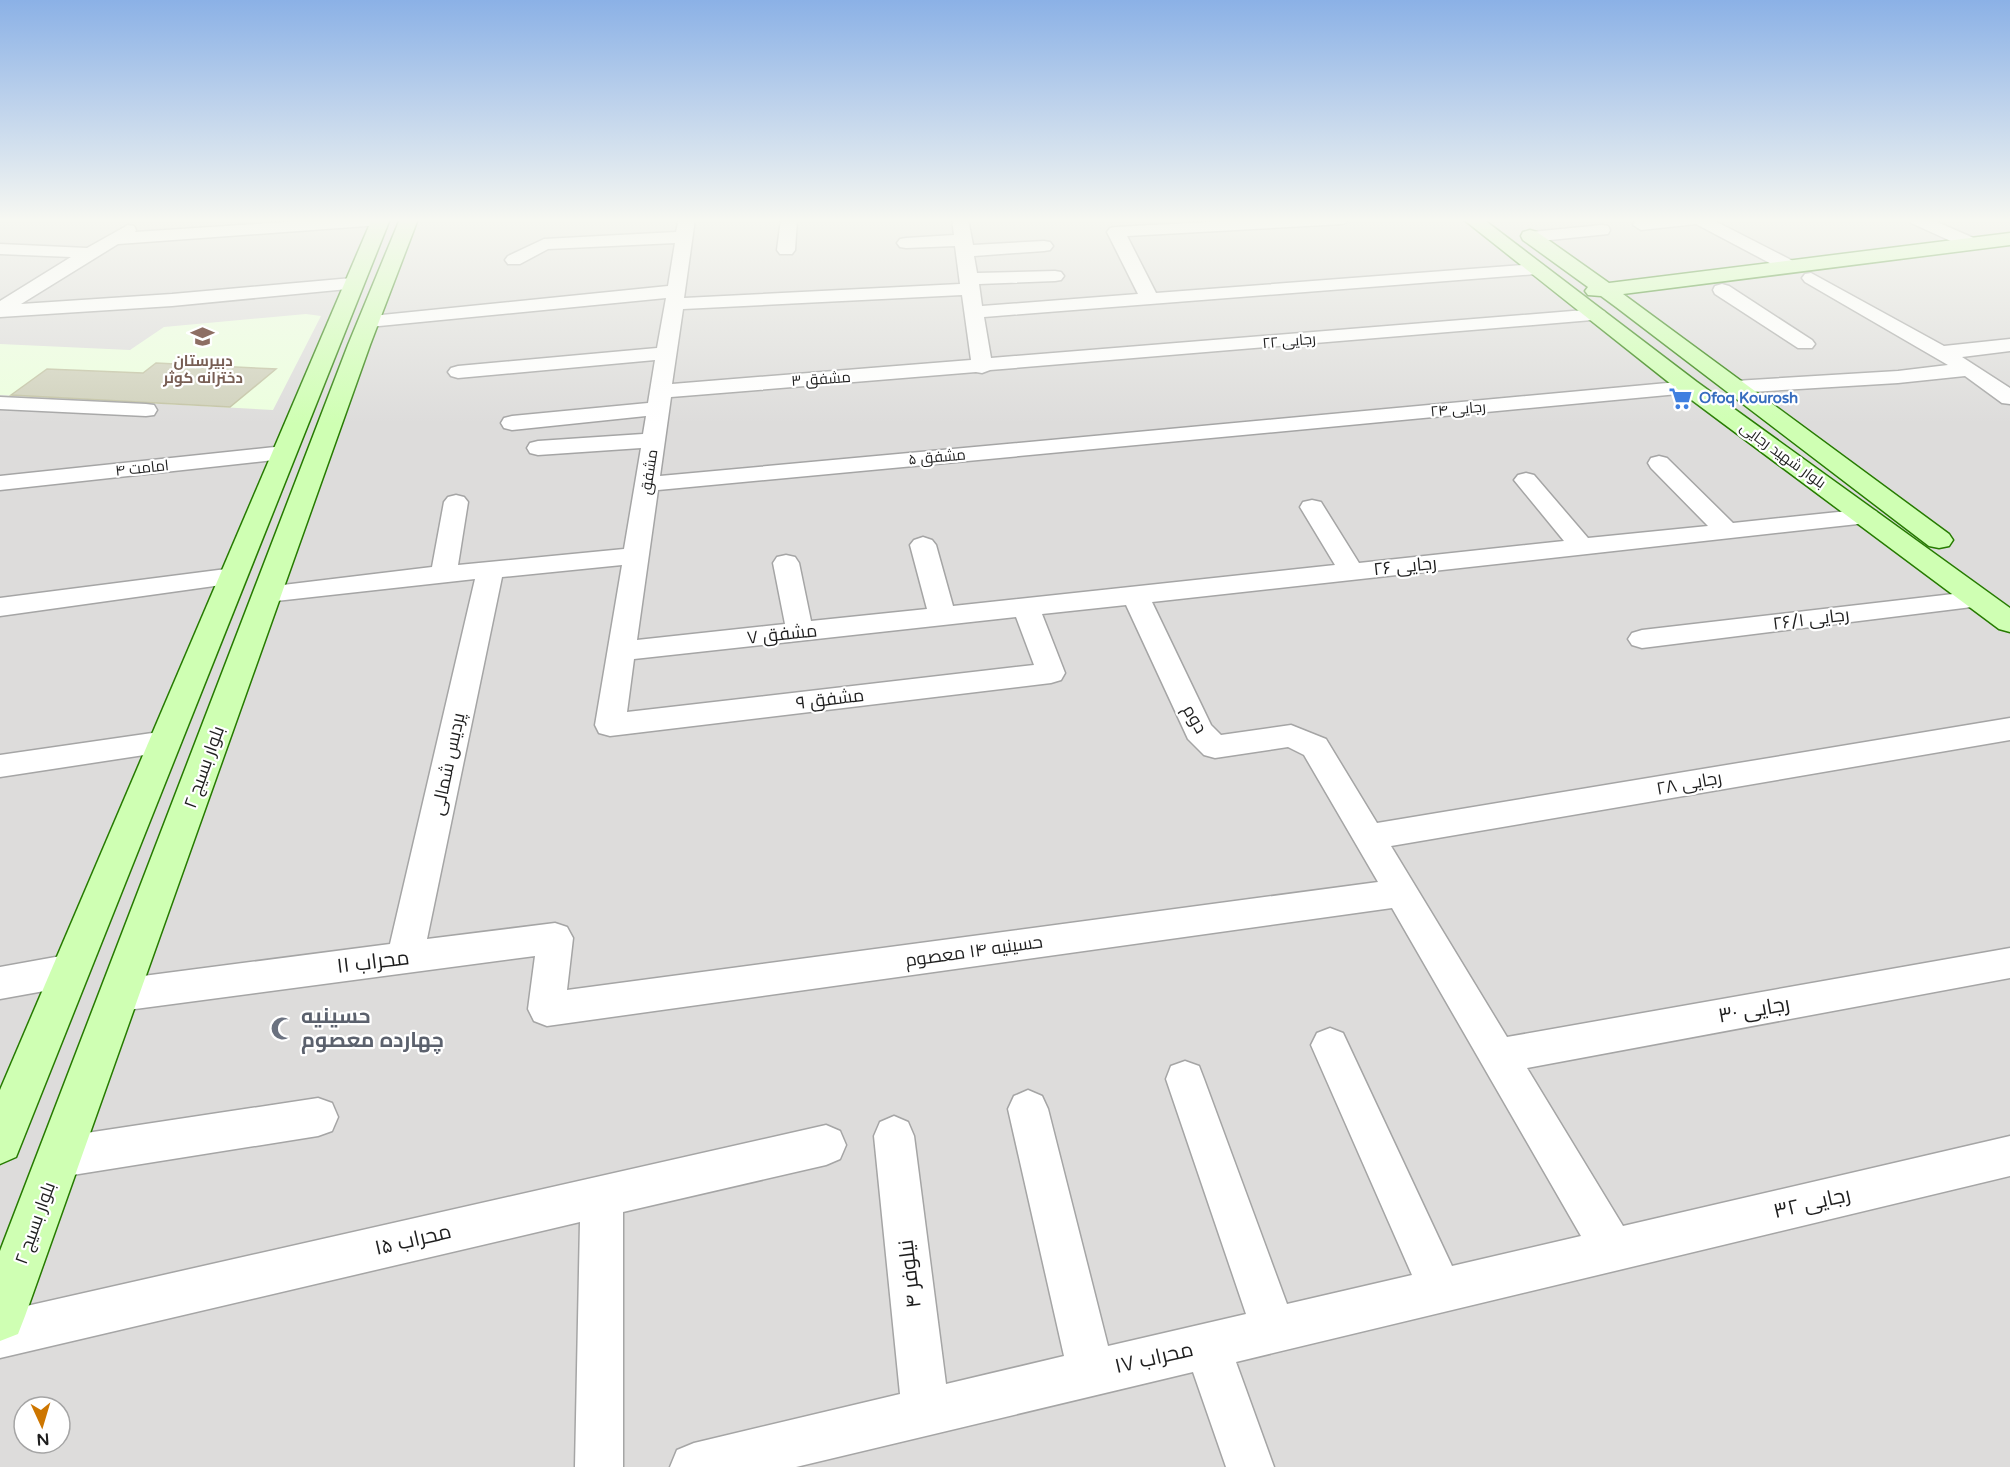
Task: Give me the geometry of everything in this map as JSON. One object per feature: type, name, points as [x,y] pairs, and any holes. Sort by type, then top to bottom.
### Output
[{"type":"main road","name":"بلوار بسیج ۲","points":[[0,1142],[284,453],[361,287]]},
{"type":"main road","name":"بلوار شهید رجایی","points":[[1562,287],[1689,387],[2010,622]]},
{"type":"main road","name":"بلوار شهید رجایی","points":[[1602,287],[1952,550]]},
{"type":"main road","points":[[1584,305],[1640,287]]},
{"type":"main road","points":[[1647,287],[1650,291],[1668,297]]},
{"type":"main road","points":[[1614,296],[1668,297],[1741,287]]},
{"type":"main road","name":"بلوار بسیج ۲","points":[[0,1316],[289,535],[355,302]]},
{"type":"main road","points":[[249,540],[289,535]]},
{"type":"street","points":[[0,310],[36,287]]},
{"type":"street","name":"مشفق","points":[[610,725],[677,287]]},
{"type":"street","points":[[0,310],[172,300],[355,302],[675,298],[897,287]]},
{"type":"street","points":[[970,287],[982,367]]},
{"type":"street","points":[[1144,287],[1149,298]]},
{"type":"street","points":[[1226,287],[1229,292]]},
{"type":"street","points":[[974,312],[1290,287]]},
{"type":"street","points":[[1827,287],[1969,369],[2010,398]]},
{"type":"street","points":[[1722,290],[1805,345]]},
{"type":"street","points":[[94,305],[181,316],[355,302]]},
{"type":"street","name":"رجایی ۲۲","points":[[982,367],[1584,305]]},
{"type":"street","points":[[1940,352],[2010,345]]},
{"type":"street","points":[[458,372],[667,353]]},
{"type":"street","name":"مشفق ۳","points":[[512,423],[659,400],[982,367]]},
{"type":"street","points":[[1735,387],[1898,377],[1969,369]]},
{"type":"street","name":"رجایی ۲۴","points":[[1227,430],[1689,387]]},
{"type":"street","points":[[0,403],[146,410]]},
{"type":"street","name":"مشفق ۵","points":[[647,484],[1227,430]]},
{"type":"street","points":[[538,448],[653,440]]},
{"type":"street","name":"امامت ۴","points":[[0,483],[284,453]]},
{"type":"street","points":[[1659,463],[1727,531]]},
{"type":"street","points":[[1526,480],[1582,547]]},
{"type":"street","points":[[444,574],[456,502]]},
{"type":"street","points":[[1312,507],[1352,572]]},
{"type":"street","name":"رجایی ۲۶","points":[[942,616],[1867,516]]},
{"type":"street","points":[[923,545],[942,616]]},
{"type":"street","points":[[267,594],[636,556]]},
{"type":"street","points":[[786,563],[800,632]]},
{"type":"street","name":"پردیس شمالی","points":[[405,958],[490,570]]},
{"type":"street","points":[[0,607],[234,576]]},
{"type":"street","name":"دوم","points":[[1135,595],[1199,731],[1215,747],[1291,736],[1315,747],[1368,837]]},
{"type":"street","name":"رجایی ۲۶/۱","points":[[1642,639],[1979,599]]},
{"type":"street","name":"مشفق ۹","points":[[610,725],[1051,673],[1026,607]]},
{"type":"street","name":"مشفق ۷","points":[[621,651],[942,616]]},
{"type":"street","name":"رجایی ۲۸","points":[[1368,837],[2010,729]]},
{"type":"street","points":[[0,766],[166,742]]},
{"type":"street","points":[[1368,837],[1613,1250]]},
{"type":"street","name":"حسینیه ۱۴ معصوم","points":[[548,1010],[1401,893]]},
{"type":"street","name":"محراب ۱۱","points":[[120,994],[555,938],[548,1010]]},
{"type":"street","name":"رجایی ۳۰","points":[[1498,1056],[2010,963]]},
{"type":"street","points":[[0,983],[72,970]]},
{"type":"street","points":[[1330,1045],[1441,1291]]},
{"type":"street","points":[[1185,1079],[1274,1330]]},
{"type":"street","points":[[1028,1109],[1091,1373]]},
{"type":"street","points":[[60,1156],[318,1117]]},
{"type":"street","name":"نیلوفر ۴","points":[[894,1136],[926,1412]]},
{"type":"street","name":"محراب ۱۵","points":[[0,1335],[826,1145]]},
{"type":"street","name":"رجایی ۳۲","points":[[1613,1250],[2010,1156]]},
{"type":"street","points":[[599,1467],[602,1197]]},
{"type":"street","name":"محراب ۱۷","points":[[694,1467],[787,1456],[926,1412],[1613,1250]]},
{"type":"street","points":[[1207,1346],[1250,1467]]},
{"type":"shaded area","points":[[0,287],[2010,287],[2010,1467],[0,1467]]},
{"type":"shaded area","points":[[306,314],[321,316],[273,410],[0,395],[0,344],[130,350],[164,327]]},
{"type":"building","points":[[156,363],[276,369],[230,407],[11,395],[47,369],[143,373]]},
{"type":"place","name":"دبیرستان دخترانه کوثر","points":[[203,337]]},
{"type":"place","name":"Ofoq Kourosh","points":[[1681,398]]},
{"type":"place","name":"حسینیه چهارده معصوم","points":[[283,1028]]}]
